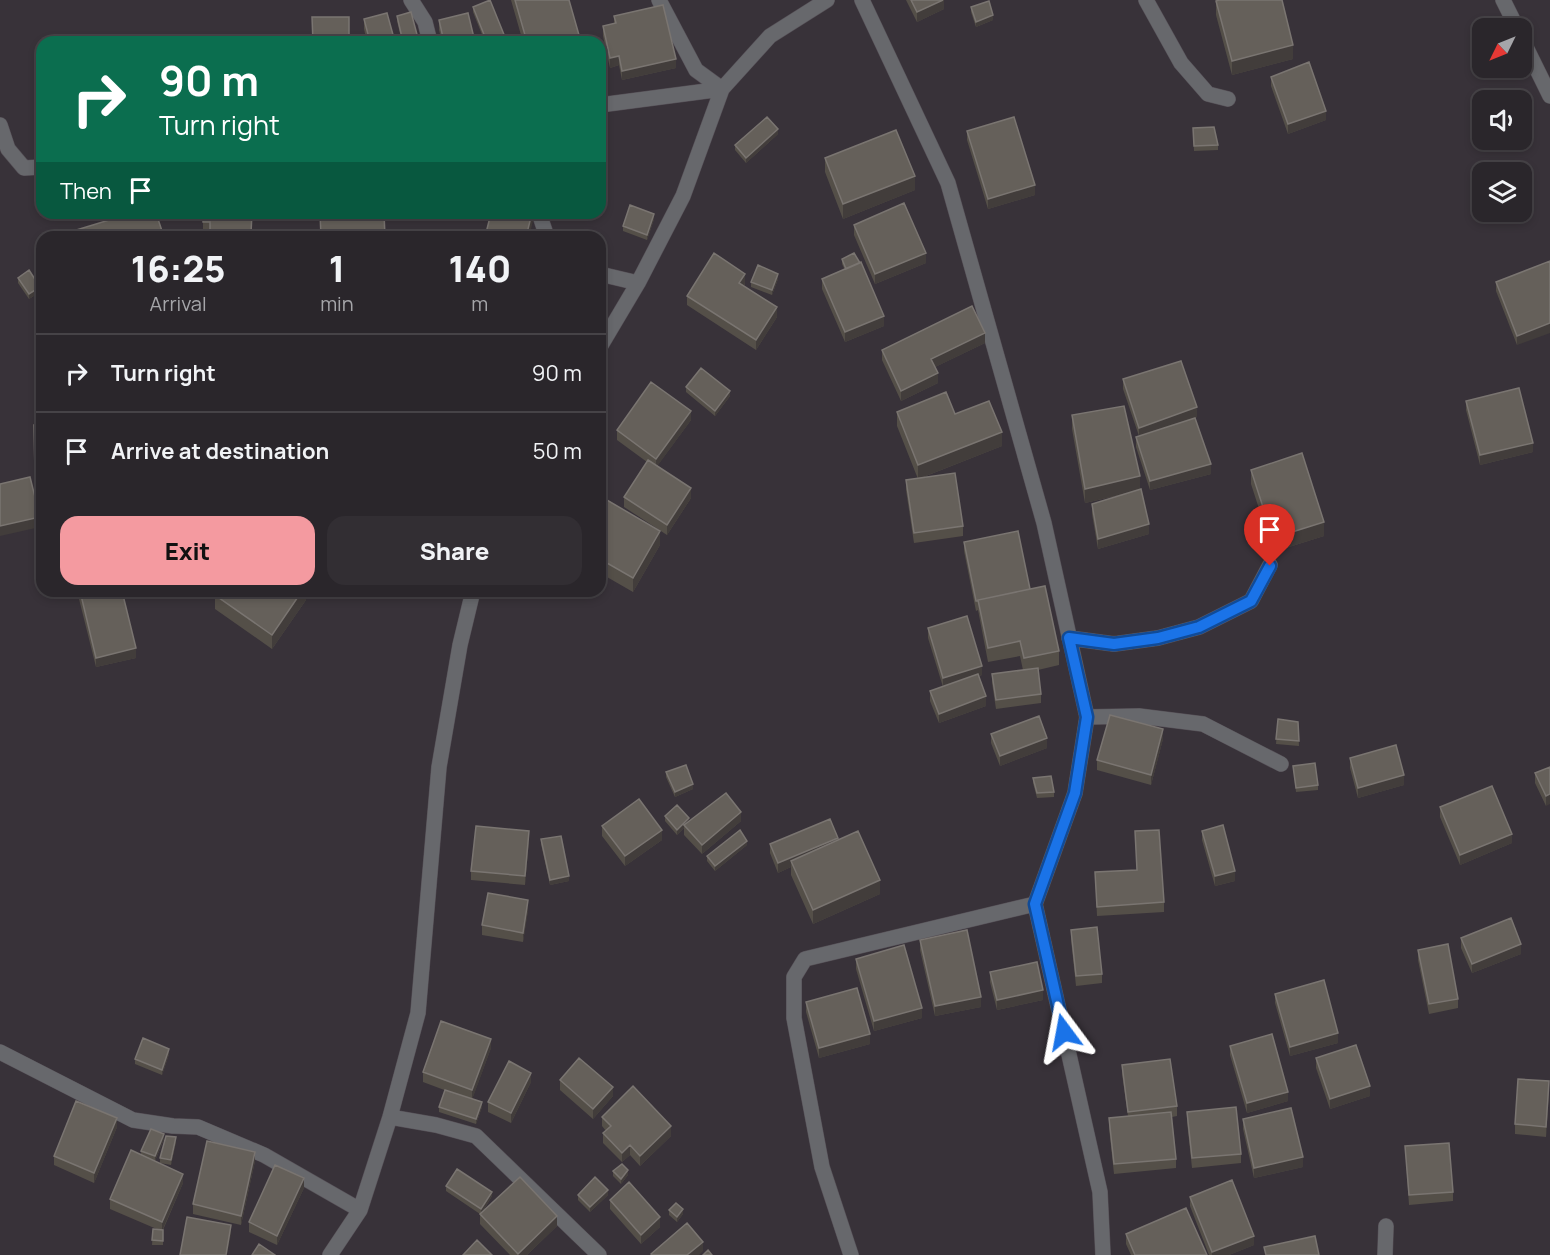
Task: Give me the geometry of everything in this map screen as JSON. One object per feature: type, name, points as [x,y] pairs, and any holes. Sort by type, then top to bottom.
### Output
[{"type":"street","points":[[411,0],[425,22],[428,36]]},
{"type":"street","points":[[659,0],[696,70],[722,89]]},
{"type":"street","points":[[606,337],[638,284],[683,196],[722,89],[770,36],[827,0]]},
{"type":"street","points":[[862,0],[948,183],[1044,523],[1087,717],[1075,793],[1035,904],[1100,1192],[1104,1255]]},
{"type":"street","points":[[1146,0],[1181,63],[1208,94],[1228,99]]},
{"type":"street","points":[[1503,0],[1512,18]]},
{"type":"street","points":[[1532,59],[1550,96]]},
{"type":"street","points":[[606,104],[722,89]]},
{"type":"street","points":[[0,125],[8,150],[24,168],[36,167]]},
{"type":"street","points":[[606,276],[638,284]]},
{"type":"street","points":[[1069,638],[1114,644],[1158,638],[1199,627],[1251,601],[1270,566]]},
{"type":"street","points":[[330,1255],[360,1210],[390,1117],[418,1013],[439,767],[460,645],[472,597]]},
{"type":"street","points":[[1087,717],[1139,716],[1203,724],[1281,764]]},
{"type":"street","points":[[851,1255],[822,1167],[794,1018],[794,976],[805,959],[1035,904]]},
{"type":"street","points":[[0,1052],[133,1120],[198,1127],[264,1155],[360,1210]]},
{"type":"street","points":[[390,1117],[436,1125],[476,1136],[599,1255]]},
{"type":"street","points":[[1385,1255],[1386,1226]]},
{"type":"building","points":[[490,0],[505,36],[485,36],[473,7]]},
{"type":"building","points":[[515,0],[569,0],[579,36],[525,36]]},
{"type":"building","points":[[911,0],[943,0],[917,12]]},
{"type":"building","points":[[1282,0],[1293,45],[1232,61],[1216,1]]},
{"type":"building","points":[[989,1],[993,15],[976,22],[971,7]]},
{"type":"building","points":[[663,5],[676,59],[622,71],[619,56],[610,58],[603,26],[616,23],[614,16]]},
{"type":"building","points":[[411,12],[417,36],[402,36],[397,16]]},
{"type":"building","points":[[387,13],[393,36],[368,36],[364,19]]},
{"type":"building","points":[[468,13],[474,36],[443,36],[439,20]]},
{"type":"building","points":[[312,17],[349,17],[349,36],[313,36]]},
{"type":"building","points":[[1309,62],[1326,111],[1288,124],[1271,77]]},
{"type":"building","points":[[767,117],[778,129],[746,158],[735,145]]},
{"type":"building","points":[[1014,117],[1035,185],[988,199],[967,131]]},
{"type":"building","points":[[1214,127],[1218,145],[1194,146],[1193,128]]},
{"type":"building","points":[[896,130],[915,176],[843,204],[825,158]]},
{"type":"building","points":[[904,203],[926,253],[875,274],[854,225]]},
{"type":"building","points":[[630,205],[654,214],[647,235],[623,226]]},
{"type":"building","points":[[112,219],[158,219],[162,231],[73,231]]},
{"type":"building","points":[[203,219],[252,219],[251,231],[210,231],[210,222],[203,222]]},
{"type":"building","points":[[320,219],[384,219],[385,231],[321,231]]},
{"type":"building","points":[[490,219],[530,219],[528,231],[486,231]]},
{"type":"building","points":[[714,253],[745,274],[739,283],[777,307],[756,340],[687,296]]},
{"type":"building","points":[[854,253],[860,263],[846,269],[842,259]]},
{"type":"building","points":[[1550,261],[1550,323],[1517,336],[1496,282]]},
{"type":"building","points":[[861,262],[884,316],[845,332],[822,279]]},
{"type":"building","points":[[758,265],[778,274],[772,290],[751,282]]},
{"type":"building","points":[[29,270],[36,281],[36,290],[29,294],[18,278]]},
{"type":"building","points":[[972,306],[985,333],[931,359],[938,373],[901,391],[882,350]]},
{"type":"building","points":[[1181,361],[1197,407],[1139,428],[1123,379]]},
{"type":"building","points":[[701,368],[730,391],[715,411],[686,387]]},
{"type":"building","points":[[651,382],[691,411],[656,459],[617,430]]},
{"type":"building","points":[[1519,388],[1533,443],[1480,455],[1466,401]]},
{"type":"building","points":[[946,392],[955,414],[989,401],[1002,432],[918,465],[897,412]]},
{"type":"building","points":[[1124,406],[1140,476],[1085,489],[1072,415]]},
{"type":"building","points":[[1195,418],[1211,464],[1150,481],[1136,437]]},
{"type":"building","points":[[34,425],[36,425],[36,473]]},
{"type":"building","points":[[1302,453],[1324,522],[1273,538],[1251,470]]},
{"type":"building","points":[[648,460],[691,488],[667,525],[624,497]]},
{"type":"building","points":[[955,473],[963,526],[914,533],[906,480]]},
{"type":"building","points":[[30,477],[36,501],[36,518],[0,526],[0,484]]},
{"type":"building","points":[[1141,489],[1149,524],[1098,539],[1092,504]]},
{"type":"building","points":[[606,500],[660,531],[633,578],[606,562]]},
{"type":"building","points":[[1018,531],[1030,589],[976,601],[964,542]]},
{"type":"building","points":[[1045,586],[1059,651],[1024,658],[1020,641],[988,648],[978,600]]},
{"type":"building","points":[[81,597],[123,597],[136,648],[96,658]]},
{"type":"building","points":[[218,597],[298,597],[272,635]]},
{"type":"building","points":[[967,616],[982,666],[943,678],[928,628]]},
{"type":"building","points":[[1038,668],[1041,694],[996,700],[992,674]]},
{"type":"building","points":[[978,674],[986,696],[939,714],[930,691]]},
{"type":"building","points":[[1110,715],[1163,729],[1151,775],[1097,760]]},
{"type":"building","points":[[1039,716],[1047,738],[1000,756],[991,734]]},
{"type":"building","points":[[1278,719],[1298,722],[1299,741],[1276,739]]},
{"type":"building","points":[[1396,745],[1404,775],[1358,788],[1350,758]]},
{"type":"building","points":[[1315,763],[1318,785],[1296,788],[1293,766]]},
{"type":"building","points":[[686,765],[693,784],[675,792],[666,772]]},
{"type":"building","points":[[1550,767],[1550,794],[1546,796],[1535,773]]},
{"type":"building","points":[[1051,776],[1054,792],[1037,793],[1033,778]]},
{"type":"building","points":[[1492,786],[1512,834],[1460,855],[1440,807]]},
{"type":"building","points":[[726,793],[741,812],[702,845],[684,825]]},
{"type":"building","points":[[639,799],[662,830],[625,856],[602,826]]},
{"type":"building","points":[[677,805],[689,818],[677,830],[665,816]]},
{"type":"building","points":[[830,819],[838,838],[778,863],[770,844]]},
{"type":"building","points":[[1223,825],[1235,871],[1215,876],[1202,831]]},
{"type":"building","points":[[476,826],[529,831],[525,876],[471,871]]},
{"type":"building","points":[[740,830],[747,841],[715,866],[707,856]]},
{"type":"building","points":[[1159,830],[1164,902],[1097,907],[1095,872],[1137,870],[1135,831]]},
{"type":"building","points":[[858,831],[880,880],[813,910],[791,861]]},
{"type":"building","points":[[561,836],[569,876],[550,880],[541,839]]},
{"type":"building","points":[[488,893],[528,900],[523,933],[482,925]]},
{"type":"building","points":[[1511,918],[1521,944],[1472,964],[1461,938]]},
{"type":"building","points":[[1097,927],[1102,974],[1076,976],[1071,930]]},
{"type":"building","points":[[967,930],[981,997],[935,1006],[920,940]]},
{"type":"building","points":[[1448,944],[1458,999],[1429,1004],[1418,950]]},
{"type":"building","points":[[904,945],[922,1008],[874,1021],[856,959]]},
{"type":"building","points":[[1037,962],[1043,990],[997,1000],[990,972]]},
{"type":"building","points":[[1324,980],[1338,1033],[1290,1047],[1275,994]]},
{"type":"building","points":[[857,988],[870,1034],[819,1048],[806,1002]]},
{"type":"building","points":[[441,1021],[491,1039],[472,1090],[423,1072]]},
{"type":"building","points":[[1272,1034],[1288,1092],[1247,1103],[1230,1046]]},
{"type":"building","points":[[143,1038],[169,1049],[162,1070],[135,1059]]},
{"type":"building","points":[[1356,1045],[1370,1086],[1330,1099],[1316,1058]]},
{"type":"building","points":[[579,1058],[613,1087],[593,1109],[560,1080]]},
{"type":"building","points":[[1170,1059],[1177,1106],[1128,1112],[1122,1065]]},
{"type":"building","points":[[509,1061],[531,1073],[511,1113],[488,1102]]},
{"type":"building","points":[[1518,1079],[1549,1081],[1546,1127],[1515,1124]]},
{"type":"building","points":[[633,1086],[671,1126],[640,1156],[630,1145],[622,1153],[603,1133],[611,1126],[602,1117]]},
{"type":"building","points":[[445,1090],[482,1102],[476,1119],[439,1107]]},
{"type":"building","points":[[76,1101],[117,1118],[94,1173],[54,1156]]},
{"type":"building","points":[[1236,1107],[1241,1154],[1192,1158],[1187,1112]]},
{"type":"building","points":[[1291,1108],[1303,1157],[1254,1168],[1243,1119]]},
{"type":"building","points":[[1171,1112],[1176,1159],[1114,1164],[1109,1118]]},
{"type":"building","points":[[151,1129],[164,1134],[155,1156],[141,1151]]},
{"type":"building","points":[[166,1136],[176,1137],[171,1160],[160,1158]]},
{"type":"building","points":[[207,1141],[255,1152],[241,1216],[193,1204]]},
{"type":"building","points":[[1449,1143],[1453,1192],[1409,1195],[1405,1146]]},
{"type":"building","points":[[131,1150],[183,1174],[162,1222],[110,1199]]},
{"type":"building","points":[[622,1164],[628,1170],[621,1179],[613,1171]]},
{"type":"building","points":[[275,1165],[304,1178],[277,1236],[249,1222]]},
{"type":"building","points":[[457,1169],[492,1192],[481,1209],[446,1186]]},
{"type":"building","points":[[520,1177],[557,1216],[518,1254],[480,1214]]},
{"type":"building","points":[[595,1177],[608,1190],[590,1207],[578,1195]]},
{"type":"building","points":[[1232,1180],[1254,1236],[1212,1252],[1190,1197]]},
{"type":"building","points":[[629,1182],[660,1217],[641,1235],[610,1200]]},
{"type":"building","points":[[676,1203],[683,1209],[677,1217],[669,1210]]},
{"type":"building","points":[[1186,1208],[1207,1255],[1135,1255],[1126,1234]]},
{"type":"building","points":[[187,1217],[231,1225],[226,1255],[180,1255]]},
{"type":"building","points":[[687,1223],[703,1242],[687,1255],[651,1254]]},
{"type":"building","points":[[153,1229],[163,1230],[163,1241],[152,1240]]},
{"type":"building","points":[[1315,1236],[1319,1255],[1266,1255],[1264,1247]]},
{"type":"building","points":[[477,1240],[492,1255],[463,1255]]},
{"type":"building","points":[[259,1244],[275,1255],[252,1255]]},
{"type":"route","points":[[1064,1032],[1035,904],[1075,793],[1087,717],[1069,638],[1114,644],[1158,638],[1199,627],[1251,601],[1270,566]]}]
